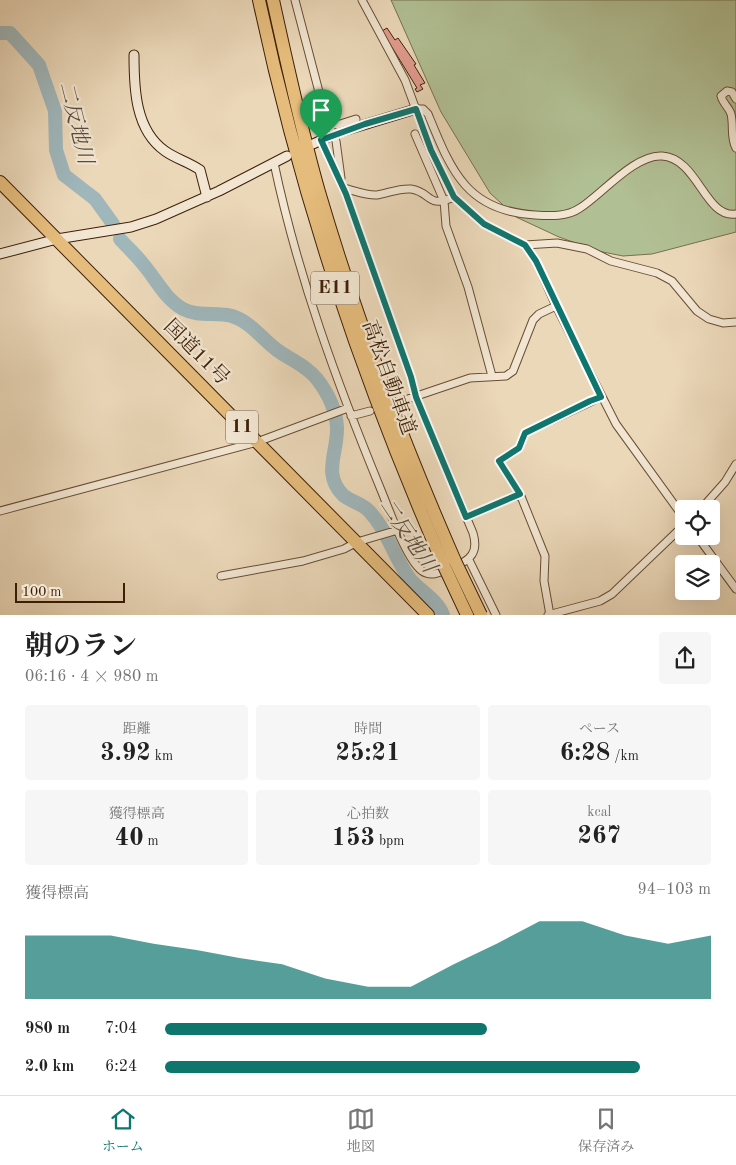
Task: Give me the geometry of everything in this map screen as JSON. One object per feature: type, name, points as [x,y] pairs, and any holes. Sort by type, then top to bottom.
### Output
[{"type":"highway","name":"高松自動車道","points":[[259,0],[278,92],[337,294],[375,401],[449,564],[481,615]]},
{"type":"highway","name":"高松自動車道","points":[[273,0],[319,190],[349,290],[386,397],[467,615]]},
{"type":"highway","name":"国道11号","points":[[0,182],[428,615]]},
{"type":"street","points":[[295,0],[323,106],[331,128]]},
{"type":"street","points":[[362,0],[405,80],[431,150],[454,197],[484,224],[525,245],[536,261],[556,306],[616,424],[675,506]]},
{"type":"street","points":[[134,54],[136,103],[145,126],[157,146],[177,159],[200,170],[207,197]]},
{"type":"street","points":[[736,98],[732,92],[727,90],[721,96],[722,102],[730,111],[733,142],[736,148]]},
{"type":"street","points":[[323,106],[337,125],[356,119]]},
{"type":"street","points":[[274,163],[286,219],[303,280],[351,416],[398,530],[414,561],[421,570],[430,574],[437,574],[469,560],[473,555],[475,543],[416,397],[411,377],[342,186],[317,142],[365,124],[416,109],[423,109],[428,114],[452,169],[474,195],[495,209],[530,215],[554,216],[579,209],[622,173],[647,159],[658,156],[678,160],[688,169],[710,201],[720,210],[736,214]]},
{"type":"street","points":[[415,134],[444,201],[446,226],[468,287],[492,376]]},
{"type":"street","points":[[336,141],[342,186]]},
{"type":"street","points":[[0,254],[57,239],[131,227],[156,219],[207,197],[287,156]]},
{"type":"street","points":[[342,186],[372,195],[413,189],[436,202],[454,197]]},
{"type":"street","points":[[525,245],[557,243],[587,249],[611,261],[656,273],[672,281],[697,311],[709,319],[723,323],[736,322]]},
{"type":"street","points":[[396,403],[470,378],[506,376],[513,371],[533,320],[539,314],[556,306]]},
{"type":"street","points":[[601,397],[525,433],[519,448],[499,461],[520,494],[545,556],[544,581],[549,615],[600,601],[612,594],[675,534]]},
{"type":"street","points":[[0,511],[257,442],[348,408]]},
{"type":"street","points":[[351,416],[370,411]]},
{"type":"street","points":[[709,500],[736,464]]},
{"type":"street","points":[[466,517],[520,494]]},
{"type":"street","points":[[221,576],[303,561],[398,530]]},
{"type":"street","points":[[704,545],[736,589]]},
{"type":"street","points":[[469,560],[496,615]]},
{"type":"green space","points":[[391,0],[736,0],[736,232],[652,254],[623,256],[598,251],[559,237],[516,217],[490,193],[441,112]]},
{"type":"building","points":[[387,28],[395,40],[398,38],[416,64],[414,65],[425,83],[420,85],[423,89],[417,92],[415,89],[417,88],[382,31]]},
{"type":"waterway","name":"二反地川","points":[[0,33],[10,33],[39,65],[55,111],[56,150],[64,175],[95,199],[113,224]]},
{"type":"waterway","name":"二反地川","points":[[120,239],[177,305],[195,313],[232,316],[245,322],[277,350],[308,370],[317,379],[335,414],[337,436],[332,471],[337,487],[343,495],[366,508],[376,519],[404,571],[437,604],[443,615]]},
{"type":"route","points":[[416,109],[431,150],[454,197],[484,224],[525,245],[536,261],[601,397],[525,433],[519,448],[499,461],[520,494],[466,517],[423,416],[346,194],[321,140],[337,133],[416,109]]}]
